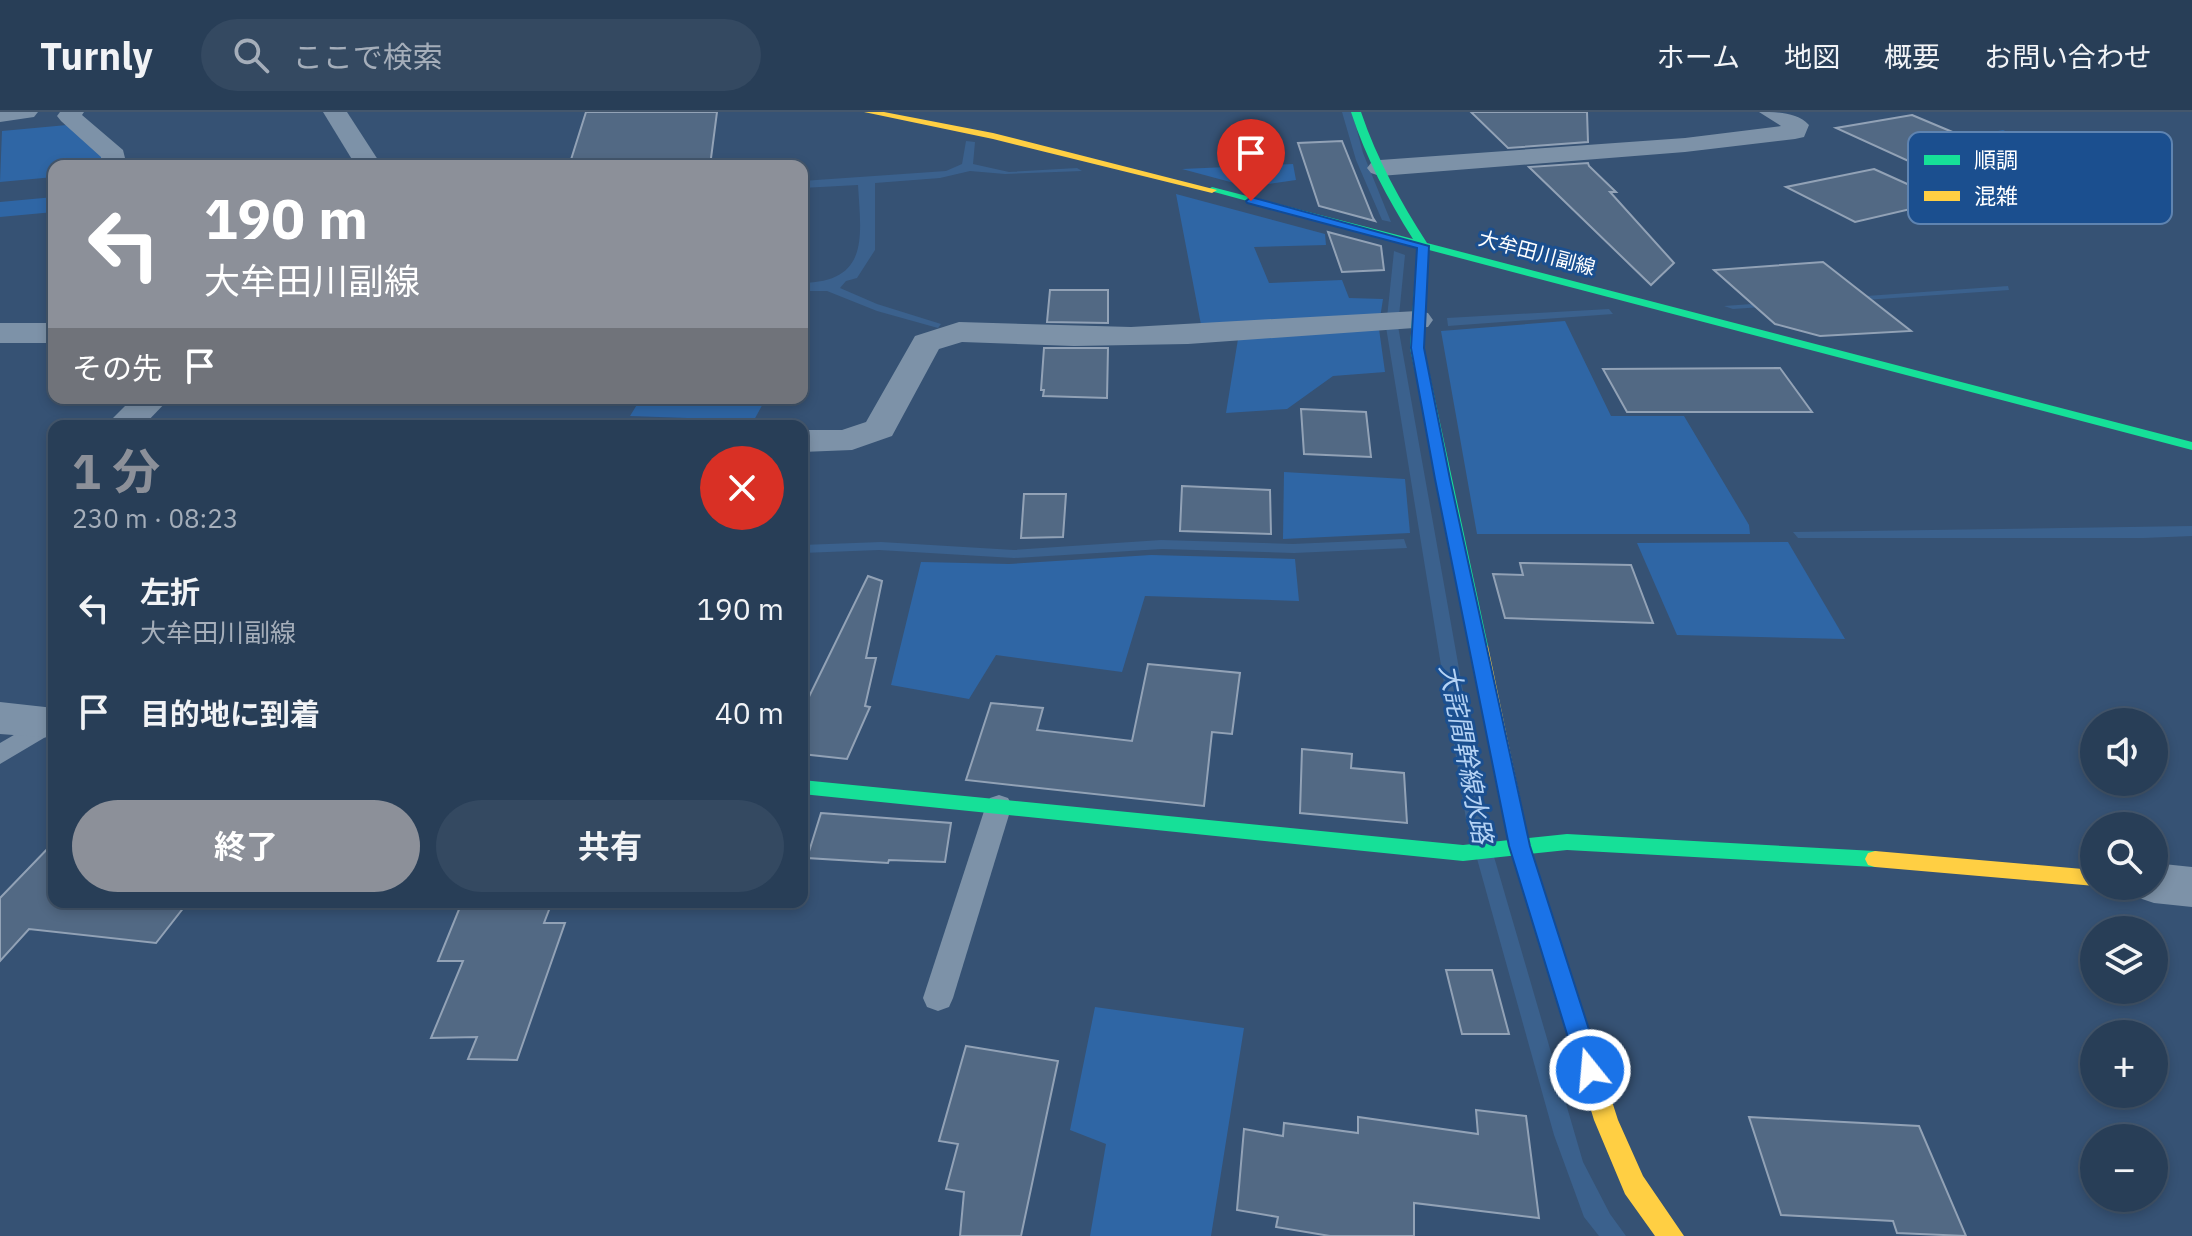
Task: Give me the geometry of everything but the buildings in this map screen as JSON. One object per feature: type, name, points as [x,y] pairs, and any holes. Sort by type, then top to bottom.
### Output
[{"type":"street","points":[[0,115],[26,112]]},
{"type":"street","points":[[72,112],[69,116],[114,155],[114,160]]},
{"type":"street","points":[[335,112],[365,160]]},
{"type":"street","name":"大牟田川副線","points":[[869,112],[993,136],[1108,163],[2192,446]]},
{"type":"street","points":[[1356,112],[1367,146],[1394,200],[1423,246],[1417,348],[1520,846],[1606,1120],[1634,1185],[1671,1236]]},
{"type":"street","points":[[1380,168],[1685,145],[1795,132],[1797,125],[1771,112]]},
{"type":"street","points":[[808,441],[867,438],[880,429],[926,343],[943,335],[959,332],[1116,339],[1231,335],[1417,320]]},
{"type":"street","points":[[0,333],[48,333]]},
{"type":"street","points":[[129,420],[147,404]]},
{"type":"street","points":[[0,718],[48,722]]},
{"type":"street","points":[[808,788],[1463,853],[1567,842],[1864,858],[2080,877]]},
{"type":"street","points":[[2168,884],[2192,887]]},
{"type":"lane","points":[[0,755],[48,725]]},
{"type":"lane","points":[[938,998],[999,805]]},
{"type":"shaded area","points":[[67,125],[104,158],[48,160],[48,178],[0,182],[2,131]]},
{"type":"shaded area","points":[[1293,164],[1296,180],[1249,187],[1182,169]]},
{"type":"shaded area","points":[[1176,194],[1325,234],[1326,245],[1254,247],[1269,283],[1342,280],[1349,298],[1383,299],[1380,318],[1202,330]]},
{"type":"shaded area","points":[[48,198],[48,213],[0,217],[0,202]]},
{"type":"shaded area","points":[[1565,321],[1611,416],[1684,416],[1749,525],[1750,534],[1477,534],[1441,331]]},
{"type":"shaded area","points":[[1379,329],[1385,372],[1333,376],[1287,409],[1226,413],[1238,339]]},
{"type":"shaded area","points":[[637,404],[763,404],[754,420],[630,416]]},
{"type":"shaded area","points":[[1284,472],[1405,479],[1410,533],[1283,539]]},
{"type":"shaded area","points":[[1788,542],[1845,639],[1677,635],[1637,543]]},
{"type":"shaded area","points":[[1151,555],[1295,559],[1299,601],[1145,596],[1122,672],[996,655],[969,699],[891,685],[921,562],[1009,564]]},
{"type":"shaded area","points":[[1095,1007],[1244,1028],[1211,1236],[1090,1236],[1106,1144],[1070,1130]]},
{"type":"water","points":[[1342,112],[1352,112],[1363,153],[1391,222],[1382,220],[1356,160]]},
{"type":"water","points":[[966,141],[975,142],[973,164],[1009,172],[1077,168],[1082,171],[1005,174],[970,171],[940,178],[875,183],[875,250],[857,278],[846,281],[840,288],[877,304],[941,324],[938,328],[877,311],[827,291],[808,291],[808,282],[824,281],[840,274],[850,265],[857,253],[860,222],[858,185],[808,188],[808,181],[946,171],[962,164]]},
{"type":"water","name":"大詫間幹線水路","points":[[1394,251],[1405,255],[1398,326],[1490,843],[1583,1162],[1610,1214],[1626,1236],[1599,1236],[1584,1217],[1554,1135],[1466,819],[1386,327]]},
{"type":"water","points":[[2008,286],[2009,290],[1733,309],[1724,306]]},
{"type":"water","points":[[1609,309],[1613,314],[1448,326],[1447,318]]},
{"type":"water","points":[[2192,526],[2192,536],[2144,538],[1798,538],[1793,532]]},
{"type":"water","points":[[1404,539],[1407,548],[1294,553],[1162,549],[1014,558],[879,550],[808,553],[808,545],[881,542],[1014,550],[1161,540],[1293,544]]},
{"type":"traffic: fast","points":[[1356,112],[1367,146],[1394,200],[1423,246],[1417,348],[1479,646]]},
{"type":"traffic: fast","points":[[1212,190],[2192,446]]},
{"type":"traffic: fast","points":[[808,788],[1463,853],[1567,842],[1875,859]]},
{"type":"traffic: slow","points":[[869,112],[993,136],[1212,190]]},
{"type":"traffic: slow","points":[[1479,646],[1520,846],[1606,1120],[1634,1185],[1671,1236]]},
{"type":"traffic: slow","points":[[1875,859],[2080,877]]},
{"type":"route","points":[[1251,201],[1423,246],[1417,348],[1443,479],[1520,846],[1590,1070]]}]
